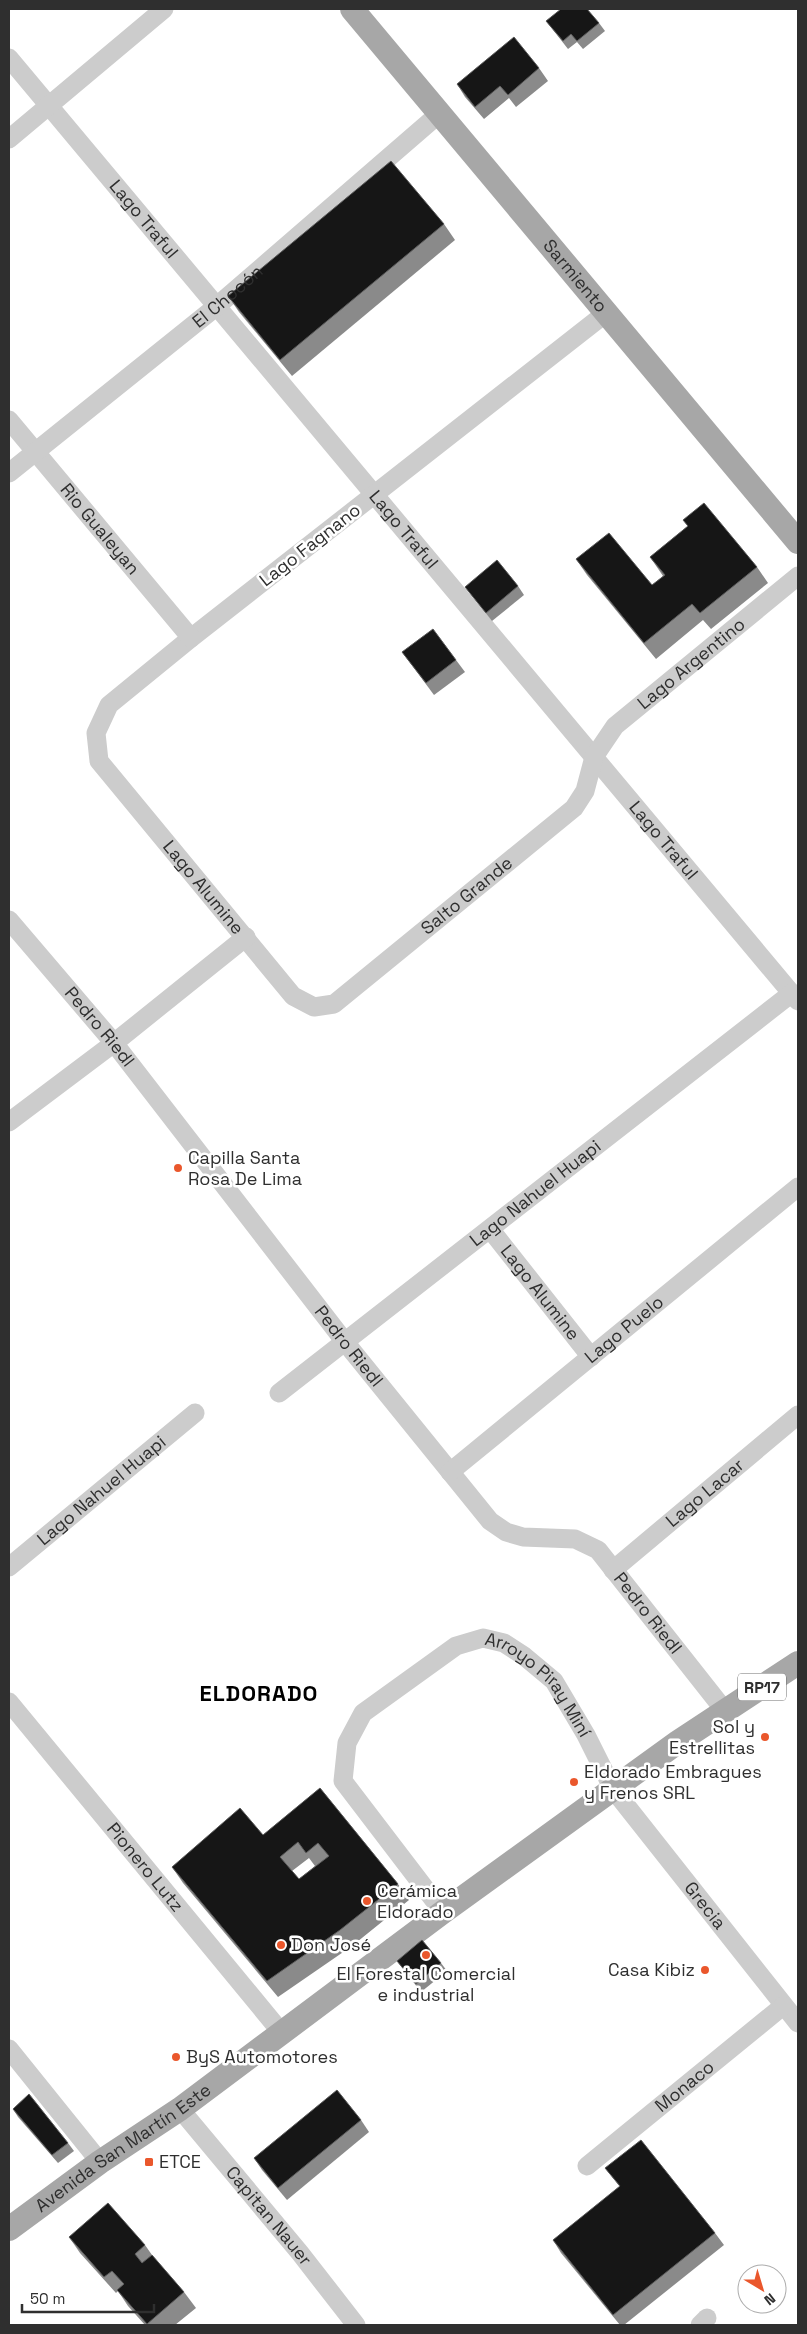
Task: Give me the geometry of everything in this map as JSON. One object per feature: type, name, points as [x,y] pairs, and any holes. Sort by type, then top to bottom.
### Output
[{"type":"main road","name":"Sarmiento","points":[[352,9],[798,542]]},
{"type":"main road","name":"Avenida San Martín Este","points":[[9,2229],[100,2162],[180,2109],[443,1912],[613,1789],[798,1663]]},
{"type":"street","points":[[9,139],[164,9]]},
{"type":"street","name":"Lago Traful","points":[[9,58],[795,997]]},
{"type":"street","name":"El Chocón","points":[[9,473],[217,306],[440,113]]},
{"type":"street","name":"Lago Fagnano","points":[[99,761],[96,733],[109,705],[191,638],[606,313]]},
{"type":"street","name":"Rio Gualeyan","points":[[9,420],[191,638]]},
{"type":"street","name":"Lago Argentino","points":[[594,757],[615,726],[798,576]]},
{"type":"street","name":"Salto Grande","points":[[314,1007],[334,1004],[574,808],[585,791],[594,757]]},
{"type":"street","name":"Lago Alumine","points":[[99,761],[293,996],[314,1007]]},
{"type":"street","name":"Pedro Riedl","points":[[9,920],[114,1043],[345,1342],[490,1520],[506,1532],[523,1537],[575,1539],[598,1550],[725,1711]]},
{"type":"street","points":[[9,1122],[114,1043],[246,937]]},
{"type":"street","name":"Lago Nahuel Huapi","points":[[279,1393],[490,1229],[795,997]]},
{"type":"street","name":"Lago Puelo","points":[[450,1472],[798,1188]]},
{"type":"street","name":"Lago Alumine","points":[[490,1229],[591,1357]]},
{"type":"street","name":"Lago Nahuel Huapi","points":[[9,1567],[195,1413]]},
{"type":"street","name":"Lago Lacar","points":[[613,1570],[798,1416]]},
{"type":"street","name":"Arroyo Piray Miní","points":[[443,1912],[343,1781],[347,1743],[363,1713],[456,1646],[483,1638],[504,1643],[524,1656],[554,1681],[586,1734],[613,1789]]},
{"type":"street","name":"Pionero Lutz","points":[[9,1702],[281,2032]]},
{"type":"street","name":"Grecia","points":[[613,1789],[798,2023]]},
{"type":"street","name":"Monaco","points":[[587,2166],[783,2006]]},
{"type":"street","points":[[9,2050],[100,2162]]},
{"type":"street","name":"Capitan Nauer","points":[[180,2109],[300,2253],[356,2325]]},
{"type":"building","points":[[561,9],[587,9],[599,23],[577,41],[571,34],[563,41],[546,21]]},
{"type":"building","points":[[514,37],[539,68],[508,95],[500,86],[475,107],[457,84]]},
{"type":"building","points":[[391,161],[444,224],[280,360],[228,296]]},
{"type":"building","points":[[704,503],[757,567],[700,613],[692,604],[644,643],[576,559],[609,533],[652,585],[665,575],[650,557],[688,526],[683,520]]},
{"type":"building","points":[[497,560],[518,586],[486,613],[465,587]]},
{"type":"building","points":[[433,629],[456,660],[426,683],[402,652]]},
{"type":"building","points":[[320,1788],[398,1884],[340,1930],[267,1981],[172,1867],[240,1808],[263,1835]],"holes":[[[298,1842],[306,1853],[318,1843],[329,1856],[299,1879],[280,1857]]]},
{"type":"building","points":[[422,1940],[441,1963],[416,1984],[397,1961]]},
{"type":"building","points":[[337,2090],[361,2120],[278,2188],[254,2158]]},
{"type":"building","points":[[29,2094],[68,2143],[52,2155],[13,2109]]},
{"type":"building","points":[[641,2140],[715,2233],[613,2315],[553,2240],[620,2186],[605,2168]]},
{"type":"building","points":[[108,2203],[145,2245],[135,2254],[142,2263],[152,2255],[184,2292],[147,2324],[117,2290],[124,2284],[112,2271],[104,2277],[69,2237]]},
{"type":"place","name":"Capilla Santa Rosa De Lima","points":[[178,1168]]},
{"type":"place","name":"Sol y Estrellitas","points":[[765,1737]]},
{"type":"place","name":"Eldorado Embragues y Frenos SRL","points":[[574,1782]]},
{"type":"place","name":"Cerámica Eldorado","points":[[367,1901]]},
{"type":"place","name":"Don José","points":[[281,1945]]},
{"type":"place","name":"El Forestal Comercial e industrial","points":[[426,1955]]},
{"type":"place","name":"Casa Kibiz","points":[[705,1970]]},
{"type":"place","name":"ByS Automotores","points":[[176,2057]]},
{"type":"place","name":"ETCE","points":[[149,2162]]},
{"type":"district","name":"ELDORADO","points":[[259,1693]]}]
